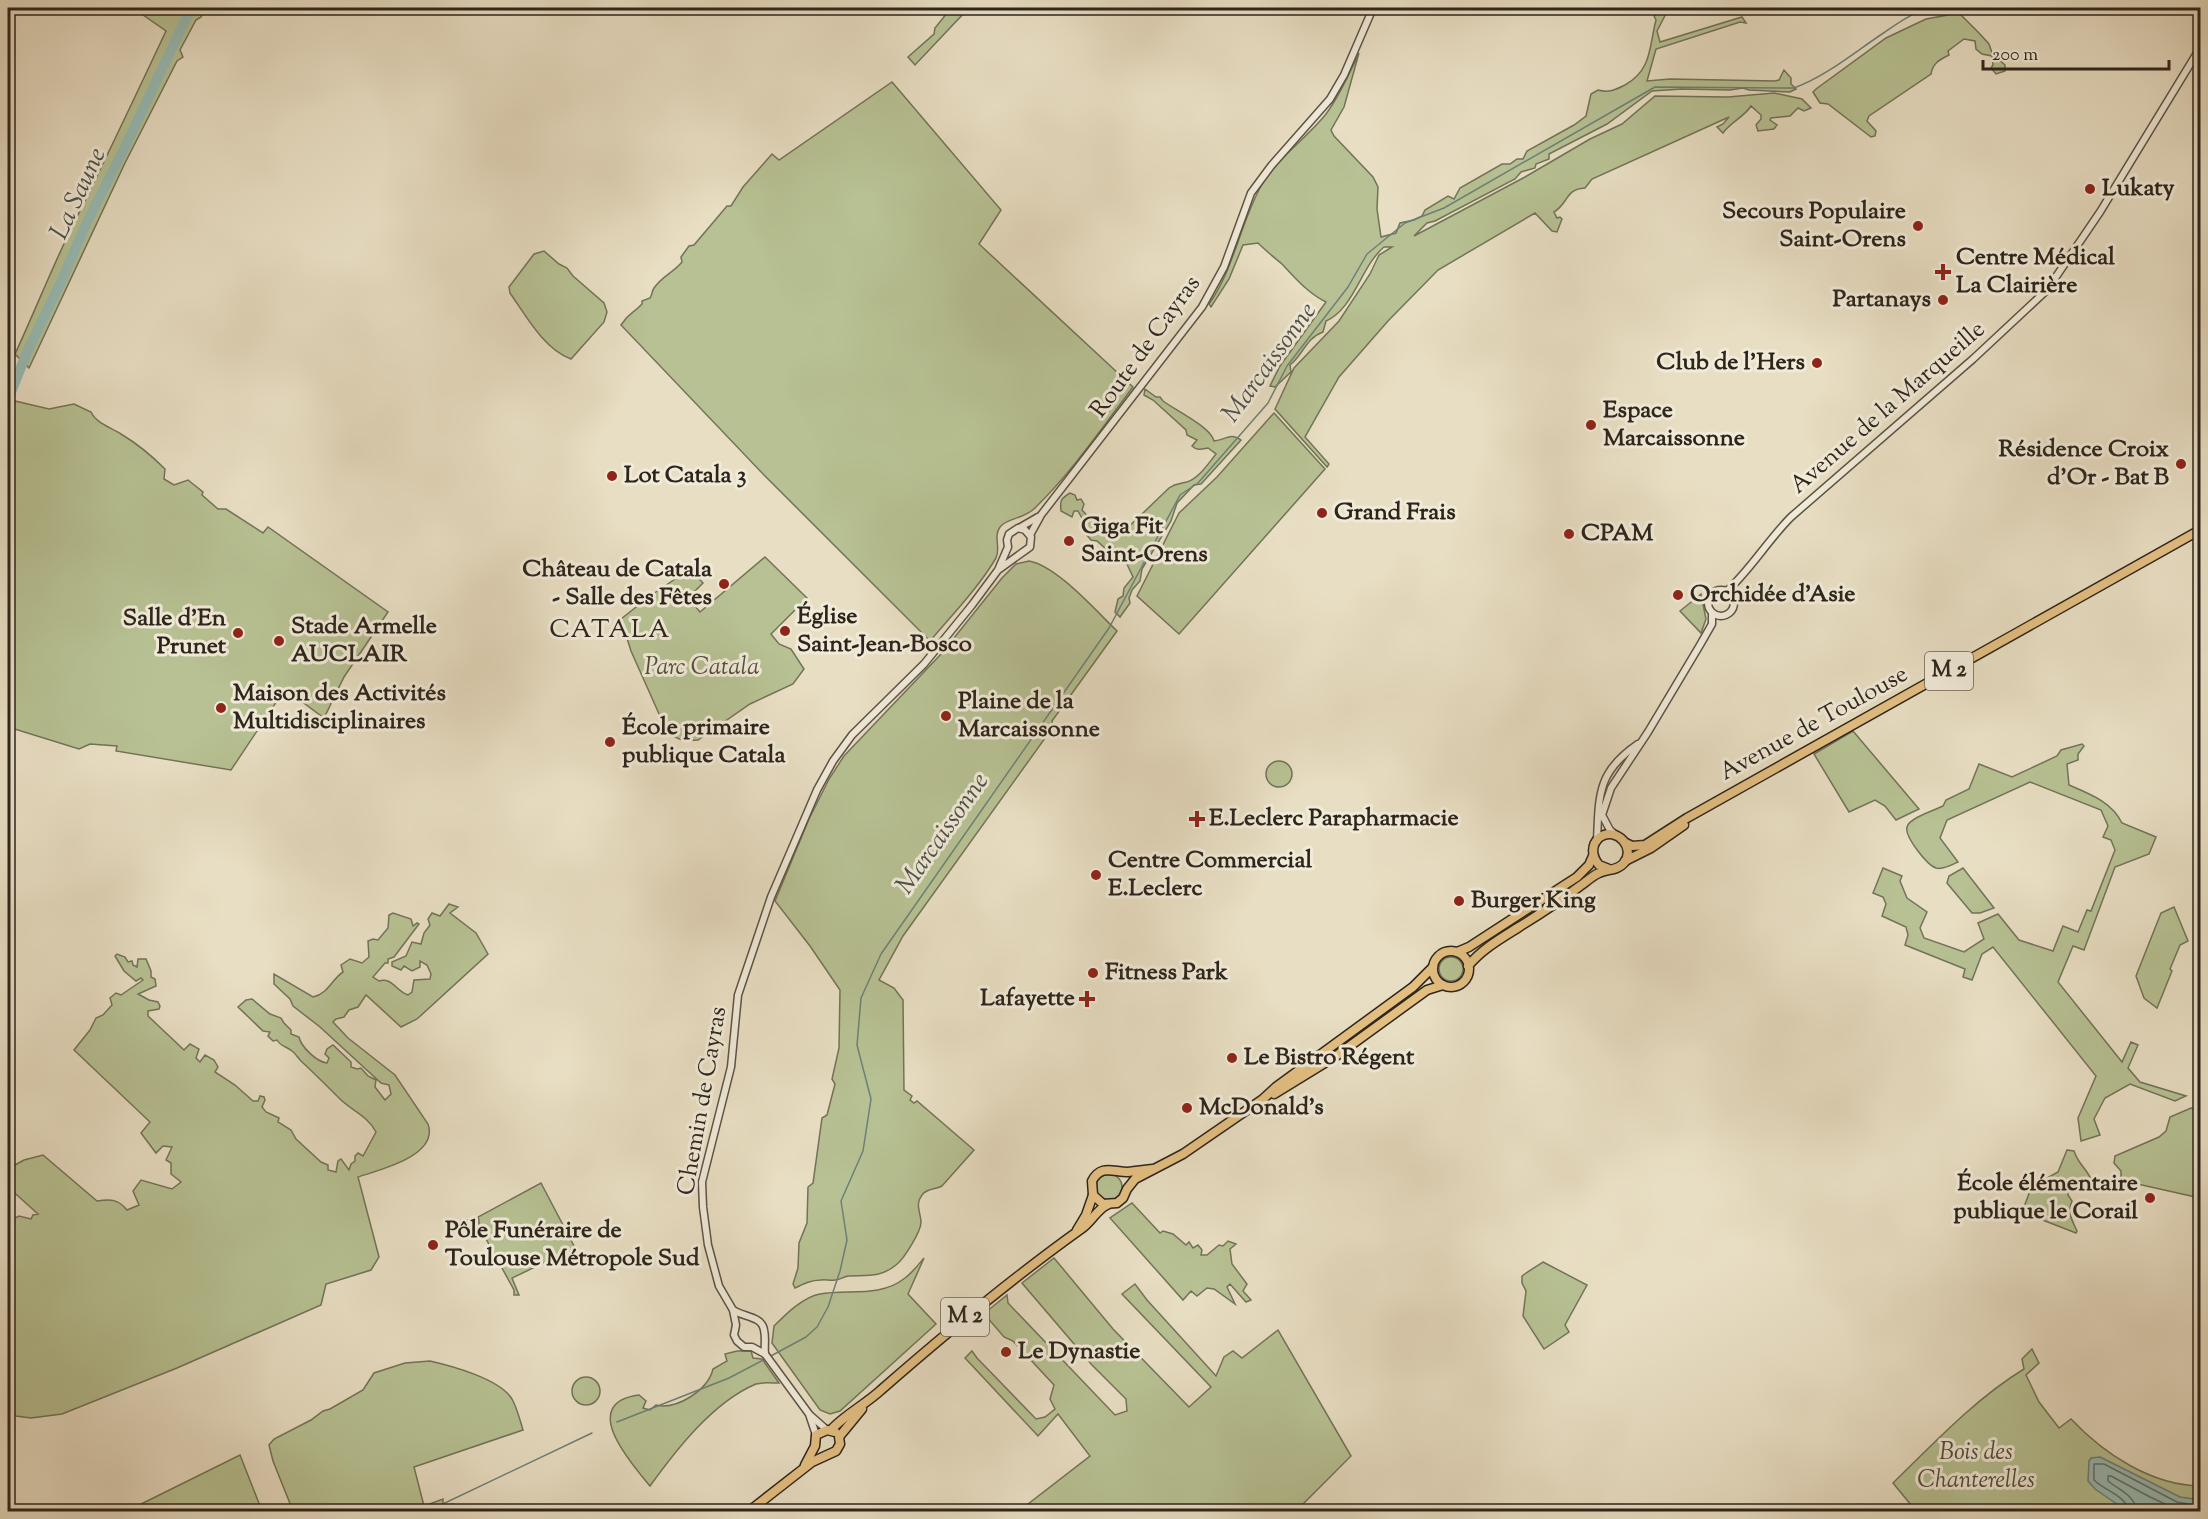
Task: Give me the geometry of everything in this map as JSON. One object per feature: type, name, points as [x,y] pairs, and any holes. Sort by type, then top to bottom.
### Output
[{"type":"main road","name":"Avenue de Toulouse","points":[[1626,843],[1632,846],[1645,845],[1687,818],[1833,735],[2200,530]]},
{"type":"main road","name":"Avenue de Toulouse","points":[[1625,861],[1659,843],[1698,813]]},
{"type":"main road","points":[[1153,1169],[1117,1171],[1108,1169],[1097,1173],[1091,1183],[1093,1195],[1099,1202],[1107,1205],[1119,1202],[1135,1179],[1183,1154],[1263,1099],[1284,1081],[1413,987],[1433,967],[1440,954],[1448,951],[1457,952],[1469,947],[1577,877],[1589,865],[1597,840],[1608,834],[1616,835],[1626,843],[1628,852],[1625,861],[1618,867],[1594,876],[1559,902],[1487,947],[1468,966]]},
{"type":"main road","points":[[1593,856],[1599,865],[1609,869]]},
{"type":"main road","points":[[1263,1099],[1279,1092],[1336,1056],[1427,990],[1443,985],[1460,984],[1467,976],[1468,966],[1466,960],[1457,952]]},
{"type":"main road","points":[[1433,967],[1435,978],[1443,985]]},
{"type":"main road","points":[[1117,1171],[1124,1177],[1127,1189]]},
{"type":"main road","name":"M 2","points":[[1072,1235],[1086,1215],[1093,1195]]},
{"type":"main road","name":"M 2","points":[[829,1430],[864,1406],[966,1317],[1049,1251],[1088,1224],[1101,1208],[1107,1205]]},
{"type":"main road","name":"M 2","points":[[839,1437],[860,1414],[864,1406]]},
{"type":"main road","points":[[748,1512],[818,1458],[833,1454],[838,1448],[839,1437],[829,1430],[816,1435],[815,1446],[803,1469]]},
{"type":"main road","points":[[815,1446],[820,1453],[827,1455]]},
{"type":"street","name":"Route de Cayras","points":[[998,570],[1030,547],[1030,535],[1041,515],[1202,307],[1224,267],[1251,193],[1271,166],[1330,99],[1344,75],[1373,8]]},
{"type":"street","name":"Avenue de la Marqueille","points":[[1726,591],[1736,584],[1791,517],[1973,359],[2047,290],[2100,212],[2200,48]]},
{"type":"street","name":"Route de Cayras","points":[[771,897],[817,790],[839,752],[852,735],[924,664],[998,570],[1008,547],[1009,534],[1041,515]]},
{"type":"street","points":[[1018,528],[1030,535]]},
{"type":"street","points":[[1008,547],[1020,554]]},
{"type":"street","name":"Avenue de la Marqueille","points":[[1733,598],[1736,584]]},
{"type":"street","points":[[1718,590],[1726,591],[1733,598],[1734,606],[1730,612],[1716,614],[1708,606],[1711,595],[1718,590]]},
{"type":"street","points":[[1616,835],[1602,815],[1611,788],[1641,742],[1716,614]]},
{"type":"street","points":[[1597,840],[1600,798],[1606,775],[1617,760],[1641,742]]},
{"type":"street","name":"Chemin de Cayras","points":[[771,897],[738,995],[731,1067],[702,1182],[704,1222],[712,1267],[719,1286],[733,1310],[734,1332],[737,1341],[744,1347],[752,1347],[765,1354],[809,1414],[829,1430]]},
{"type":"street","points":[[733,1310],[761,1323],[765,1331],[765,1354]]},
{"type":"street","points":[[735,1326],[747,1317]]},
{"type":"street","points":[[752,1347],[764,1338]]},
{"type":"street","name":"Chemin de Cayras","points":[[809,1414],[816,1435]]},
{"type":"green space","points":[[133,8],[205,8],[180,50],[183,57],[177,61],[125,163],[29,368],[15,354],[64,244],[166,31]]},
{"type":"green space","points":[[951,8],[975,8],[967,10],[915,65],[908,57],[934,34],[935,28]]},
{"type":"green space","points":[[1662,8],[1669,8],[1657,31],[1660,42],[1742,17],[1746,23],[1740,22],[1656,49],[1647,81],[1670,79],[1775,81],[1779,80],[1784,70],[1796,89],[1790,92],[1743,88],[1652,91],[1607,124],[1549,154],[1549,159],[1536,164],[1535,168],[1521,172],[1515,179],[1427,223],[1414,236],[1525,177],[1590,139],[1622,124],[1655,96],[1728,97],[1774,93],[1802,99],[1811,108],[1804,111],[1798,108],[1790,116],[1771,118],[1770,120],[1777,125],[1774,129],[1758,131],[1756,125],[1761,115],[1751,106],[1723,133],[1717,127],[1729,117],[1592,179],[1585,188],[1570,194],[1554,212],[1557,218],[1562,219],[1557,232],[1552,231],[1535,213],[1438,270],[1388,321],[1339,377],[1305,437],[1329,464],[1327,467],[1275,409],[1294,368],[1339,321],[1370,274],[1379,255],[1392,247],[1384,247],[1376,255],[1344,307],[1326,321],[1323,332],[1312,338],[1290,365],[1291,372],[1275,387],[1270,386],[1280,366],[1326,302],[1308,290],[1258,243],[1243,245],[1229,279],[1211,307],[1209,304],[1225,276],[1254,201],[1268,176],[1326,114],[1340,92],[1359,53],[1344,107],[1331,130],[1373,177],[1378,187],[1377,209],[1381,237],[1396,233],[1400,223],[1422,216],[1425,210],[1448,196],[1454,199],[1460,188],[1502,164],[1510,164],[1517,159],[1523,159],[1527,151],[1574,125],[1586,116],[1591,94],[1598,90],[1615,90],[1634,79],[1645,65],[1656,20],[1654,16]]},
{"type":"green space","points":[[1956,10],[1989,44],[1992,53],[2005,65],[2005,71],[1996,74],[1991,68],[1992,56],[1982,54],[1976,49],[1975,41],[1964,39],[1948,51],[1949,55],[1937,62],[1931,74],[1869,116],[1867,121],[1876,131],[1875,136],[1871,137],[1828,104],[1820,103],[1813,92],[1886,38],[1926,19],[1948,15]]},
{"type":"green space","points":[[892,82],[1001,210],[979,244],[1133,387],[1049,494],[1030,512],[1000,527],[997,535],[996,558],[973,590],[930,641],[764,475],[621,325],[642,304],[642,301],[650,298],[660,281],[682,262],[681,257],[689,246],[694,245],[727,206],[731,206],[743,187],[772,154],[779,160]]},
{"type":"green space","points":[[544,251],[567,268],[604,303],[607,312],[604,322],[571,359],[552,348],[544,340],[510,293],[509,287],[534,254]]},
{"type":"green space","points":[[1145,389],[1200,425],[1214,441],[1231,437],[1241,440],[1201,484],[1194,485],[1177,503],[1171,521],[1142,569],[1140,581],[1132,590],[1130,603],[1120,617],[1115,612],[1118,599],[1123,596],[1124,588],[1133,577],[1125,560],[1115,557],[1097,541],[1091,540],[1081,528],[1083,520],[1078,511],[1074,511],[1072,517],[1061,511],[1061,500],[1070,493],[1075,495],[1077,500],[1081,499],[1084,504],[1082,510],[1092,521],[1102,524],[1117,538],[1169,488],[1195,477],[1216,454],[1208,448],[1194,448],[1192,446],[1197,440],[1187,435],[1186,430],[1153,400],[1144,395]]},
{"type":"green space","points":[[15,401],[49,409],[74,404],[91,412],[100,422],[155,459],[165,469],[164,479],[174,485],[188,480],[218,509],[226,509],[263,533],[268,527],[388,612],[344,677],[324,718],[285,689],[231,770],[116,751],[117,746],[90,744],[79,749],[8,727],[8,430]]},
{"type":"green space","points":[[1274,413],[1325,469],[1179,634],[1137,596],[1179,513],[1217,477]]},
{"type":"green space","name":"Parc Catala","points":[[765,557],[807,598],[771,634],[779,644],[791,649],[804,669],[793,684],[750,704],[698,740],[684,741],[668,734],[631,651],[621,619],[690,569],[703,583],[688,598],[700,612]]},
{"type":"green space","points":[[1029,561],[1052,571],[1064,580],[1117,631],[1052,721],[1053,727],[903,936],[879,980],[894,988],[903,1000],[904,1090],[912,1096],[910,1100],[914,1103],[917,1101],[974,1150],[942,1186],[926,1191],[922,1195],[918,1205],[921,1221],[919,1231],[908,1251],[896,1265],[879,1274],[814,1281],[795,1288],[793,1284],[798,1268],[799,1243],[807,1223],[808,1187],[813,1183],[822,1118],[827,1115],[835,1084],[832,1079],[839,1048],[840,990],[775,901],[809,819],[829,779],[844,756],[942,653],[1002,578],[1016,564]]},
{"type":"green space","points":[[1701,594],[1706,619],[1701,633],[1680,611]]},
{"type":"green space","points":[[1853,731],[1919,809],[1896,820],[1885,806],[1875,800],[1849,812],[1814,754]]},
{"type":"green space","points":[[2082,744],[2084,746],[2078,754],[2078,760],[2067,764],[2069,785],[2106,804],[2122,823],[2156,837],[2149,854],[2115,867],[2084,950],[2073,946],[2058,982],[2122,1062],[2131,1042],[2138,1045],[2128,1068],[2140,1082],[2186,1096],[2175,1101],[2130,1084],[2105,1098],[2094,1119],[2100,1135],[2081,1141],[2078,1118],[2096,1076],[1993,947],[1982,954],[1972,980],[1963,977],[1965,969],[1905,945],[1908,935],[1906,927],[1882,916],[1886,904],[1883,897],[1873,893],[1883,868],[1902,876],[1900,881],[1907,898],[1927,912],[1920,928],[1924,938],[1964,952],[1984,939],[1978,923],[1998,914],[2019,940],[2053,951],[2063,926],[2078,932],[2087,910],[2091,911],[2115,850],[2111,840],[2103,837],[2108,826],[2101,810],[2030,782],[1947,820],[1940,838],[1958,862],[1942,868],[1932,866],[1922,856],[1912,843],[1907,827],[1917,817],[1943,806],[1946,800],[1969,789],[1979,764],[2012,777],[2057,756],[2061,750]]},
{"type":"green space","points":[[1279,761],[1288,765],[1292,774],[1288,783],[1279,787],[1270,783],[1266,774],[1270,765]]},
{"type":"green space","points":[[1963,868],[1994,908],[1972,913],[1947,883],[1949,876]]},
{"type":"green space","points":[[449,904],[458,907],[450,913],[476,933],[488,954],[417,1019],[401,1027],[366,995],[358,1007],[349,1010],[344,1017],[333,1022],[348,1038],[395,1075],[428,1124],[429,1135],[425,1145],[416,1153],[392,1166],[358,1177],[379,1257],[371,1270],[326,1284],[321,1305],[177,1368],[62,1414],[31,1418],[16,1416],[8,1412],[9,1221],[19,1216],[31,1219],[33,1215],[38,1214],[8,1187],[8,1158],[15,1165],[43,1155],[97,1201],[114,1201],[127,1210],[139,1205],[133,1191],[141,1180],[172,1189],[181,1182],[171,1174],[171,1163],[166,1160],[172,1147],[163,1146],[156,1153],[141,1133],[150,1122],[74,1050],[90,1030],[96,1018],[103,1015],[112,1005],[110,998],[116,993],[121,995],[143,980],[141,978],[136,981],[124,971],[115,956],[117,954],[125,957],[128,962],[132,961],[137,967],[138,959],[146,959],[156,986],[138,994],[158,1002],[159,1009],[148,1011],[148,1016],[184,1050],[190,1044],[199,1049],[196,1058],[200,1062],[205,1055],[214,1060],[218,1067],[215,1072],[253,1101],[258,1101],[260,1096],[264,1097],[262,1107],[266,1112],[279,1118],[278,1122],[291,1130],[296,1139],[321,1162],[328,1165],[328,1170],[336,1172],[338,1161],[341,1159],[349,1170],[358,1153],[363,1156],[376,1132],[372,1126],[343,1102],[293,1052],[277,1040],[273,1041],[268,1036],[270,1032],[263,1031],[238,1007],[246,1000],[252,999],[270,1014],[281,1018],[291,1030],[291,1034],[299,1037],[306,1049],[323,1062],[327,1063],[329,1058],[325,1054],[327,1049],[333,1045],[351,1062],[351,1067],[361,1068],[368,1076],[376,1080],[375,1087],[385,1100],[391,1094],[389,1085],[381,1083],[320,1027],[293,1006],[290,999],[274,984],[274,974],[313,997],[318,995],[343,972],[341,965],[350,959],[362,963],[369,957],[368,941],[378,940],[388,928],[389,915],[393,913],[411,919],[413,926],[419,924],[394,957],[388,959],[388,963],[385,963],[373,977],[379,981],[391,983],[408,995],[412,992],[414,980],[430,979],[431,974],[427,965],[420,961],[420,967],[412,971],[404,966],[401,970],[392,966],[392,962],[406,956],[412,942],[421,944],[424,933],[430,925],[428,919],[432,913],[440,916]]},
{"type":"green space","points":[[2174,907],[2188,941],[2180,945],[2157,1008],[2144,998],[2136,976],[2161,913]]},
{"type":"green space","points":[[1451,957],[1456,958],[1462,964],[1462,974],[1456,980],[1451,981],[1446,980],[1440,974],[1439,969],[1440,964],[1446,958]]},
{"type":"green space","points":[[2191,1108],[2200,1111],[2200,1198],[2133,1183],[2121,1186],[2121,1171],[2114,1163],[2115,1156],[2159,1137],[2166,1131],[2170,1117]]},
{"type":"green space","points":[[2067,1150],[2074,1151],[2092,1182],[2074,1180],[2068,1187],[2068,1195],[2072,1201],[2070,1213],[2076,1233],[2022,1212],[2035,1178],[2042,1181],[2058,1172]]},
{"type":"green space","points":[[1109,1174],[1118,1178],[1122,1187],[1118,1196],[1109,1200],[1100,1196],[1096,1187],[1100,1178]]},
{"type":"green space","points":[[541,1183],[575,1248],[512,1278],[519,1295],[514,1295],[514,1290],[479,1226],[479,1222],[461,1220],[479,1220],[478,1217]]},
{"type":"green space","points":[[1132,1203],[1160,1233],[1163,1231],[1173,1234],[1186,1245],[1189,1242],[1193,1248],[1198,1245],[1202,1250],[1201,1255],[1207,1255],[1228,1241],[1236,1244],[1230,1249],[1232,1264],[1247,1284],[1243,1291],[1251,1300],[1246,1302],[1230,1284],[1227,1287],[1235,1304],[1214,1289],[1207,1288],[1197,1296],[1191,1291],[1183,1300],[1110,1218]]},
{"type":"green space","points":[[924,1258],[908,1294],[936,1324],[840,1411],[830,1414],[820,1410],[772,1343],[774,1326],[795,1307],[814,1296],[875,1291],[895,1284],[910,1274]]},
{"type":"green space","points":[[1054,1258],[1113,1329],[1189,1407],[1211,1387],[1122,1294],[1135,1284],[1216,1376],[1224,1357],[1233,1351],[1242,1358],[1278,1330],[1351,1456],[1303,1504],[1265,1511],[1019,1511],[1090,1456],[1058,1414],[1038,1436],[965,1358],[972,1351],[1036,1419],[1045,1417],[1055,1409],[1050,1399],[1054,1385],[1013,1341],[1004,1337],[986,1316],[986,1312],[1007,1295],[1008,1303],[1115,1415],[1127,1411],[1126,1399],[1092,1365],[1022,1283]]},
{"type":"green space","points":[[1543,1262],[1587,1285],[1565,1325],[1569,1332],[1544,1349],[1523,1316],[1526,1291],[1522,1283],[1522,1276]]},
{"type":"green space","name":"Bois des Chanterelles","points":[[2032,1349],[2039,1363],[2026,1375],[2039,1402],[2059,1428],[2071,1419],[2113,1455],[2146,1474],[2182,1484],[2200,1486],[2200,1511],[1916,1511],[1893,1483],[1972,1408],[2024,1369],[2022,1359]]},
{"type":"green space","points":[[751,1351],[753,1358],[762,1359],[779,1383],[756,1384],[725,1402],[671,1457],[650,1486],[631,1463],[614,1434],[610,1421],[612,1409],[621,1400],[639,1395],[646,1401],[643,1408],[650,1410],[656,1405],[664,1406],[682,1401],[705,1384],[713,1369],[727,1361],[725,1354]]},
{"type":"green space","points":[[430,1361],[475,1374],[497,1385],[512,1399],[523,1430],[414,1467],[424,1506],[443,1499],[443,1508],[453,1504],[457,1511],[293,1511],[273,1461],[269,1445],[274,1439],[363,1390],[374,1373],[405,1363]]},
{"type":"green space","points":[[586,1377],[596,1381],[600,1391],[596,1401],[586,1405],[576,1401],[572,1391],[576,1381]]},
{"type":"green space","points":[[240,1455],[262,1511],[127,1511]]},
{"type":"water","points":[[2100,1457],[2180,1497],[2200,1500],[2200,1511],[2127,1511],[2095,1489],[2088,1481],[2089,1461],[2091,1458]]},
{"type":"waterway","name":"La Saune","points":[[8,400],[27,352],[87,222],[191,8]]},
{"type":"waterway","name":"Marcaissonne","points":[[769,1357],[806,1337],[817,1327],[828,1307],[840,1271],[847,1240],[841,1201],[863,1151],[871,1099],[857,1045],[861,998],[881,954],[1109,628],[1180,495],[1198,483],[1268,403],[1287,366],[1348,287],[1367,254],[1405,223],[1444,208],[1655,87],[1794,88],[1830,70],[1909,17],[1935,8]]},
{"type":"waterway","name":"Marcaissonne","points":[[617,1422],[729,1378],[765,1359]]},
{"type":"waterway","name":"Marcaissonne","points":[[426,1512],[592,1433]]},
{"type":"place","name":"Lukaty","points":[[2090,189]]},
{"type":"place","name":"Secours Populaire Saint-Orens","points":[[1918,226]]},
{"type":"place","name":"Centre Médical La Clairière","points":[[1943,272]]},
{"type":"place","name":"Partanays","points":[[1943,300]]},
{"type":"place","name":"Club de l’Hers","points":[[1817,363]]},
{"type":"place","name":"Espace Marcaissonne","points":[[1591,425]]},
{"type":"place","name":"Résidence Croix d'Or - Bat B","points":[[2181,464]]},
{"type":"place","name":"Lot Catala 3","points":[[612,476]]},
{"type":"place","name":"Grand Frais","points":[[1322,513]]},
{"type":"place","name":"CPAM","points":[[1569,534]]},
{"type":"place","name":"Giga Fit Saint-Orens","points":[[1069,541]]},
{"type":"place","name":"Château de Catala - Salle des Fêtes","points":[[724,584]]},
{"type":"place","name":"Orchidée d'Asie","points":[[1678,595]]},
{"type":"place","name":"Église Saint-Jean-Bosco","points":[[785,631]]},
{"type":"place","name":"Salle d'En Prunet","points":[[238,633]]},
{"type":"place","name":"Stade Armelle AUCLAIR","points":[[279,641]]},
{"type":"place","name":"Maison des Activités Multidisciplinaires","points":[[221,708]]},
{"type":"place","name":"Plaine de la Marcaissonne","points":[[946,716]]},
{"type":"place","name":"École primaire publique Catala","points":[[610,742]]},
{"type":"place","name":"E.Leclerc Parapharmacie","points":[[1197,819]]},
{"type":"place","name":"Centre Commercial E.Leclerc","points":[[1096,875]]},
{"type":"place","name":"Burger King","points":[[1459,901]]},
{"type":"place","name":"Fitness Park","points":[[1093,973]]},
{"type":"place","name":"Lafayette","points":[[1087,999]]},
{"type":"place","name":"Le Bistro Régent","points":[[1232,1058]]},
{"type":"place","name":"McDonald's","points":[[1187,1108]]},
{"type":"place","name":"École élémentaire publique le Corail","points":[[2150,1198]]},
{"type":"place","name":"Pôle Funéraire de Toulouse Métropole Sud","points":[[433,1245]]},
{"type":"place","name":"Le Dynastie","points":[[1006,1352]]},
{"type":"district","name":"CATALA","points":[[610,630]]}]
